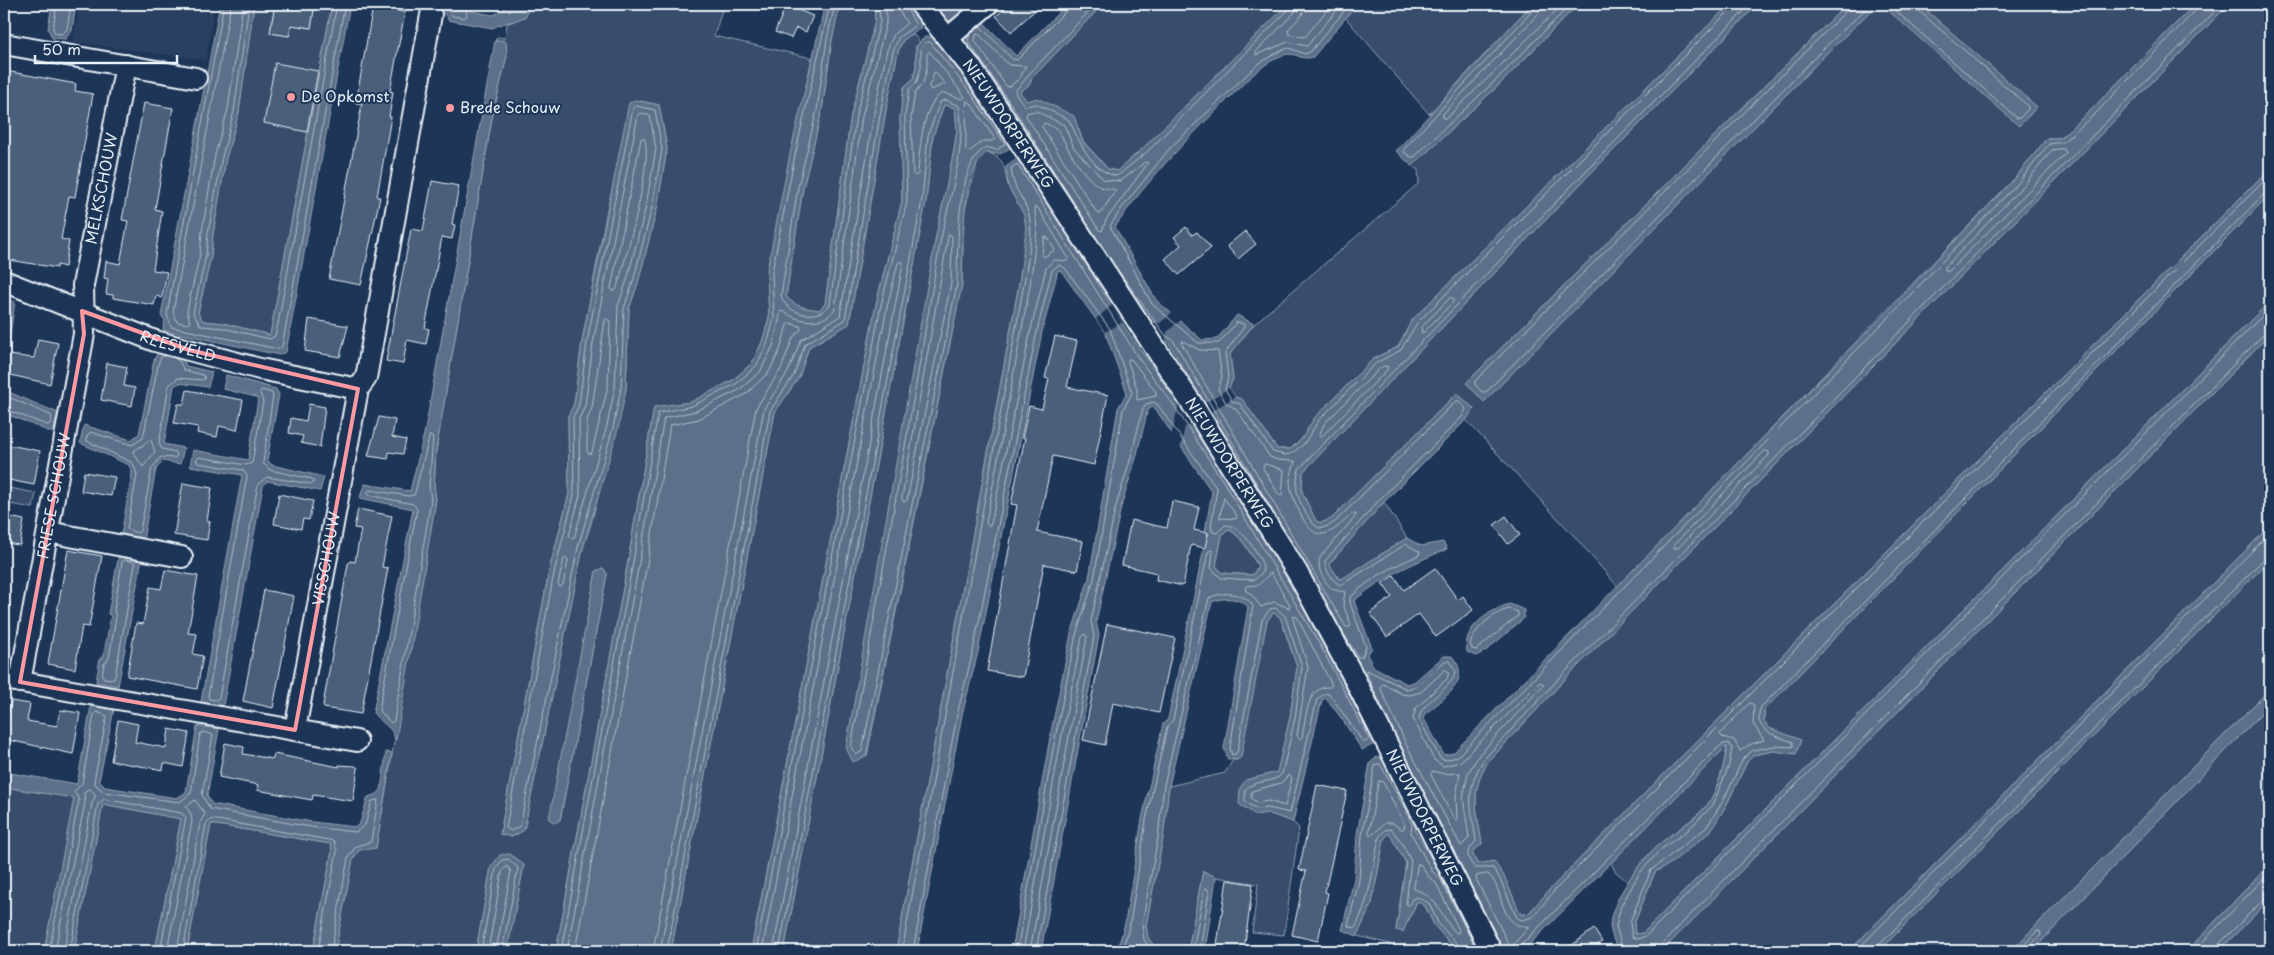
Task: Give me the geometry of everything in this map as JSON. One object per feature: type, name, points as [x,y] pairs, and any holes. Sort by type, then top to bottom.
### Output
[{"type":"street","name":"NIEUWDORPERWEG","points":[[920,4],[970,66],[1192,404],[1297,572],[1352,674],[1491,951]]},
{"type":"street","points":[[948,38],[983,8]]},
{"type":"street","points":[[358,388],[366,378],[431,15]]},
{"type":"street","points":[[4,44],[196,78]]},
{"type":"street","name":"MELKSCHOUW","points":[[82,312],[83,286],[126,65]]},
{"type":"street","name":"REESVELD","points":[[4,281],[155,341],[260,369],[358,388]]},
{"type":"street","name":"FRIESE SCHOUW","points":[[12,680],[48,532],[84,334],[82,312]]},
{"type":"street","name":"VISSCHOUW","points":[[295,730],[358,388]]},
{"type":"street","points":[[48,532],[182,557]]},
{"type":"street","points":[[12,680],[357,741]]},
{"type":"highlighted area","points":[[82,311],[189,350],[358,389],[295,730],[20,682],[84,334]]},
{"type":"shaded area","points":[[80,4],[215,4],[206,60],[73,42]]},
{"type":"shaded area","points":[[254,4],[275,4],[270,33],[289,36],[291,25],[311,28],[315,4],[332,4],[270,335],[223,323],[203,321],[198,313],[211,256],[226,158],[239,112]]},
{"type":"shaded area","points":[[529,4],[724,4],[714,36],[812,58],[767,271],[769,318],[762,342],[752,363],[733,380],[691,402],[654,407],[628,561],[556,951],[507,951],[524,865],[491,867],[476,951],[335,951],[353,859],[359,850],[376,848],[436,499],[434,487],[436,451],[492,118],[507,56],[499,40],[495,41],[497,37],[505,38],[507,24],[526,16]],"holes":[[[635,100],[659,105],[667,149],[657,208],[638,283],[629,309],[626,389],[583,548],[524,830],[512,837],[500,834],[549,571],[569,494],[568,416],[574,404],[582,341],[607,209]],[[603,568],[607,574],[560,820],[550,820],[596,571]]]},
{"type":"shaded area","points":[[840,4],[874,4],[875,21],[851,115],[825,304],[819,310],[797,305],[786,296],[803,188],[822,110],[832,40]]},
{"type":"shaded area","points":[[1103,4],[1288,4],[1143,148],[1117,171],[1108,169],[1083,141],[1073,116],[1027,102],[1019,92],[1030,84],[1032,78]]},
{"type":"shaded area","points":[[1357,4],[1532,4],[1429,114],[1345,17]]},
{"type":"shaded area","points":[[1578,4],[1730,4],[1412,320],[1398,347],[1374,358],[1315,417],[1301,440],[1290,449],[1277,449],[1242,399],[1235,397],[1229,388],[1233,379],[1230,354],[1254,324],[1419,183],[1418,170],[1412,166],[1502,82]]},
{"type":"shaded area","points":[[1758,4],[1847,4],[1466,383],[1484,401],[1877,4],[1882,5],[2029,116],[2036,107],[1919,4],[2195,4],[2091,110],[2060,138],[2047,138],[2016,177],[1618,587],[1574,536],[1466,420],[1474,409],[1457,393],[1331,519],[1321,523],[1316,521],[1302,492],[1303,472],[1588,176]]},
{"type":"shaded area","points":[[2229,4],[2270,4],[2270,168],[1653,785],[1552,887],[1529,913],[1521,915],[1477,864],[1472,852],[1482,844],[1476,793],[1478,783],[1488,762],[1570,674]]},
{"type":"shaded area","points":[[913,34],[920,42],[916,46],[916,66],[913,79],[904,87],[900,116],[902,201],[876,304],[751,951],[671,951],[775,412],[799,377],[809,347],[849,324],[886,110],[898,52],[903,40]]},
{"type":"shaded area","points":[[944,104],[955,108],[957,129],[936,236],[915,362],[867,756],[962,284],[964,213],[979,157],[987,152],[999,159],[1004,167],[1009,188],[1024,215],[1026,240],[896,951],[784,951],[926,201],[933,136]]},
{"type":"shaded area","points":[[2270,194],[2270,301],[1643,933],[1635,934],[1634,924],[1655,872],[1671,863],[1710,831],[1727,804],[1747,762],[1754,755],[1773,751],[1800,740],[1769,728],[1764,721],[1764,710]]},
{"type":"shaded area","points":[[2270,334],[2270,526],[1849,951],[1662,951]]},
{"type":"shaded area","points":[[4,487],[36,493],[33,508],[4,503]]},
{"type":"shaded area","points":[[1384,502],[1407,538],[1340,580],[1329,564]]},
{"type":"shaded area","points":[[1227,530],[1230,530],[1242,540],[1258,566],[1253,575],[1222,573],[1216,566],[1222,535]]},
{"type":"shaded area","points":[[2270,560],[2270,689],[2011,951],[1879,951]]},
{"type":"shaded area","points":[[1273,612],[1280,617],[1297,667],[1290,717],[1277,773],[1246,780],[1267,812],[1293,822],[1299,828],[1284,935],[1252,932],[1258,884],[1216,877],[1203,871],[1188,951],[1158,951],[1148,938],[1146,925],[1163,838],[1169,786],[1225,773],[1233,760],[1237,760],[1267,621]]},
{"type":"shaded area","points":[[2270,705],[2270,864],[2187,951],[2032,951]]},
{"type":"shaded area","points":[[1727,745],[1723,768],[1712,799],[1696,816],[1653,850],[1628,882],[1615,871],[1611,863]]},
{"type":"shaded area","points":[[4,787],[75,798],[44,951],[4,951]]},
{"type":"shaded area","points":[[103,804],[181,819],[155,951],[74,951]]},
{"type":"shaded area","points":[[211,824],[331,844],[332,851],[313,951],[187,951]]},
{"type":"shaded area","points":[[1389,832],[1406,863],[1396,930],[1409,920],[1417,901],[1425,906],[1434,925],[1453,947],[1453,951],[1389,951],[1390,944],[1357,936],[1372,903],[1384,839]]},
{"type":"shaded area","points":[[2270,899],[2270,951],[2219,951]]},
{"type":"water","points":[[52,4],[76,4],[72,31],[65,39],[52,38],[48,29]]},
{"type":"water","points":[[220,4],[254,4],[239,112],[226,158],[211,256],[198,313],[203,321],[223,323],[270,335],[332,4],[350,4],[286,352],[279,355],[163,330],[165,320],[161,316]]},
{"type":"water","points":[[404,4],[468,4],[471,11],[493,15],[504,10],[504,4],[529,4],[526,16],[493,28],[448,20],[445,15],[436,9]]},
{"type":"water","points":[[825,4],[840,4],[832,40],[822,110],[803,188],[786,296],[793,303],[805,308],[819,310],[825,304],[851,115],[875,21],[874,4],[908,4],[921,22],[920,29],[903,40],[898,52],[886,110],[849,324],[809,347],[799,377],[775,412],[671,951],[556,951],[628,561],[654,407],[691,402],[733,380],[752,363],[762,342],[769,318],[767,271],[790,154]]},
{"type":"water","points":[[934,4],[966,4],[1016,56],[1067,4],[1103,4],[1032,78],[1030,84],[1020,92],[1027,101],[1037,98],[1074,116],[1083,142],[1108,169],[1117,171],[1143,148],[1288,4],[1357,4],[1313,57],[1305,58],[1291,54],[1284,55],[1268,63],[1253,74],[1168,161],[1140,193],[1115,227],[1156,300],[1202,340],[1217,339],[1237,315],[1254,324],[1230,354],[1233,379],[1229,388],[1235,397],[1242,399],[1277,449],[1290,449],[1301,440],[1315,417],[1374,358],[1398,347],[1412,320],[1730,4],[1758,4],[1588,176],[1303,472],[1302,492],[1316,521],[1321,523],[1331,519],[1457,393],[1474,409],[1466,420],[1384,502],[1329,564],[1340,580],[1407,538],[1421,546],[1443,542],[1447,549],[1410,565],[1376,584],[1354,601],[1372,648],[1367,655],[1374,667],[1407,684],[1414,682],[1444,656],[1452,656],[1458,665],[1458,681],[1453,689],[1424,715],[1424,719],[1444,755],[1453,753],[1883,316],[2016,177],[2047,138],[2060,138],[2091,110],[2195,4],[2229,4],[1570,674],[1488,762],[1478,783],[1476,793],[1482,844],[1472,852],[1477,864],[1494,861],[1504,876],[1521,915],[1529,913],[1552,887],[1653,785],[2270,168],[2270,194],[1764,710],[1764,721],[1769,728],[1801,740],[1796,754],[1773,751],[1754,755],[1747,762],[1727,804],[1710,832],[1671,863],[1655,872],[1634,924],[1635,934],[1643,933],[2270,301],[2270,334],[1662,951],[1619,951],[1610,926],[1611,916],[1621,894],[1643,861],[1658,845],[1691,821],[1708,804],[1715,792],[1727,746],[1523,951],[1500,951],[1240,464],[1168,342],[1165,343],[1110,269],[962,41],[955,22],[947,20]]},
{"type":"water","points":[[1532,4],[1578,4],[1502,82],[1412,166],[1396,151]]},
{"type":"water","points":[[1847,4],[1919,4],[2037,107],[2019,126],[1882,5],[1877,5],[1829,51],[1484,402],[1466,383]]},
{"type":"water","points":[[925,37],[933,37],[974,89],[1013,145],[1001,153],[987,152],[978,162],[967,194],[963,233],[962,284],[866,756],[853,762],[846,748],[936,236],[957,129],[955,108],[944,105],[933,136],[926,201],[784,951],[751,951],[876,304],[902,201],[900,116],[904,87],[913,79],[916,66],[916,46]]},
{"type":"water","points":[[503,40],[506,42],[507,56],[492,118],[436,451],[434,487],[436,499],[396,740],[391,730],[373,713],[413,509],[360,498],[364,484],[410,491],[425,430],[495,41]]},
{"type":"water","points":[[635,100],[659,105],[667,148],[657,208],[638,283],[629,309],[626,389],[618,429],[583,548],[524,830],[512,837],[500,834],[549,571],[569,494],[568,416],[574,404],[582,341],[629,103]]},
{"type":"water","points":[[1016,158],[1021,158],[1122,323],[1193,425],[1324,641],[1374,739],[1372,745],[1362,750],[1326,698],[1322,700],[1293,822],[1267,813],[1256,815],[1239,804],[1240,788],[1246,780],[1277,772],[1290,717],[1297,667],[1280,617],[1273,613],[1267,621],[1241,757],[1237,760],[1228,759],[1224,748],[1248,607],[1240,601],[1231,599],[1221,599],[1212,602],[1169,786],[1163,838],[1146,925],[1148,938],[1158,951],[1117,951],[1125,923],[1142,819],[1163,724],[1168,719],[1204,548],[1209,533],[1205,532],[1212,492],[1154,407],[1148,409],[1121,507],[1096,622],[1099,635],[1041,951],[1012,951],[1051,732],[1071,634],[1089,578],[1118,408],[1127,393],[1105,332],[1061,271],[1058,270],[1042,332],[978,652],[962,715],[917,951],[896,951],[1019,284],[1026,229],[1024,215],[1008,186],[1006,167]],"holes":[[[1227,530],[1231,530],[1242,540],[1258,566],[1253,575],[1222,573],[1216,566],[1222,535]]]},
{"type":"water","points":[[4,298],[15,302],[4,373]]},
{"type":"water","points":[[159,350],[183,358],[186,366],[212,372],[208,387],[179,383],[174,386],[164,444],[184,448],[180,464],[163,461],[156,469],[143,540],[121,535],[132,474],[129,465],[80,443],[84,425],[131,440],[139,434],[154,360]]},
{"type":"water","points":[[226,375],[276,389],[279,395],[267,460],[272,465],[324,477],[320,491],[267,481],[263,486],[223,706],[201,702],[242,475],[190,466],[193,450],[248,460],[258,399],[223,389]]},
{"type":"water","points":[[4,390],[58,413],[53,433],[4,413]]},
{"type":"water","points":[[2270,526],[2270,560],[1879,951],[1849,951]]},
{"type":"water","points":[[119,554],[142,558],[118,686],[96,682],[100,658],[103,658],[111,616],[108,614]]},
{"type":"water","points":[[603,568],[607,574],[560,820],[555,823],[549,819],[596,571]]},
{"type":"water","points":[[1510,604],[1524,610],[1524,618],[1487,650],[1476,656],[1467,652],[1468,636],[1479,621],[1494,610]]},
{"type":"water","points":[[2270,689],[2270,705],[2032,951],[2011,951]]},
{"type":"water","points":[[91,706],[114,709],[99,781],[105,787],[177,798],[186,792],[197,726],[219,729],[207,796],[212,804],[312,822],[356,827],[360,823],[368,797],[377,794],[381,790],[386,752],[392,753],[376,848],[359,850],[353,859],[335,951],[313,951],[332,851],[331,844],[211,824],[187,951],[155,951],[181,819],[103,804],[74,951],[44,951],[74,798],[4,787],[4,772],[77,784]]},
{"type":"water","points":[[1377,757],[1382,757],[1417,825],[1415,830],[1437,869],[1445,876],[1483,951],[1453,951],[1453,947],[1434,925],[1425,906],[1417,901],[1403,932],[1396,930],[1406,863],[1389,833],[1384,839],[1372,903],[1357,936],[1342,930],[1354,879],[1357,834],[1370,763]]},
{"type":"water","points":[[510,854],[524,865],[507,951],[476,951],[491,867],[500,855]]},
{"type":"water","points":[[2270,864],[2270,899],[2219,951],[2187,951]]},
{"type":"water","points":[[1203,871],[1216,877],[1205,951],[1188,951]]},
{"type":"pier","points":[[1112,305],[1122,323],[1105,332],[1096,319]]},
{"type":"pier","points":[[1173,312],[1182,319],[1167,332],[1165,343],[1150,323],[1160,323]]},
{"type":"pier","points":[[1229,388],[1235,397],[1212,411],[1212,416],[1203,401],[1208,401]]},
{"type":"pier","points":[[1179,404],[1193,425],[1185,427],[1180,449],[1171,436]]},
{"type":"building","points":[[275,4],[315,4],[311,28],[291,25],[289,36],[270,33]]},
{"type":"building","points":[[380,4],[400,4],[398,11],[405,12],[390,91],[393,92],[389,117],[391,117],[377,197],[380,197],[361,285],[329,279],[362,104],[356,103],[373,6],[379,7]]},
{"type":"building","points":[[1010,4],[1042,4],[1011,32],[996,16]]},
{"type":"building","points":[[786,5],[813,16],[806,32],[796,28],[791,38],[775,32]]},
{"type":"building","name":"De Opkomst","points":[[275,63],[318,71],[307,132],[264,123]]},
{"type":"building","points":[[6,71],[76,84],[75,91],[93,94],[75,197],[69,196],[61,239],[69,241],[65,267],[57,265],[57,268],[4,259],[4,80]]},
{"type":"building","points":[[144,103],[173,108],[155,209],[162,211],[153,270],[167,272],[162,298],[156,296],[154,305],[113,298],[113,295],[106,294],[108,279],[104,278],[106,261],[120,264],[128,221],[122,220]]},
{"type":"building","points":[[432,181],[459,186],[452,224],[455,225],[452,239],[442,237],[425,328],[429,329],[426,344],[407,340],[403,364],[386,361],[411,229],[423,231]]},
{"type":"building","points":[[1186,227],[1192,235],[1197,232],[1211,248],[1179,275],[1165,259],[1181,245],[1174,237]]},
{"type":"building","points":[[1245,231],[1256,244],[1238,259],[1227,246]]},
{"type":"building","points":[[309,319],[348,326],[340,357],[305,351]]},
{"type":"building","points":[[1055,336],[1077,341],[1067,387],[1108,395],[1094,465],[1053,456],[1037,532],[1083,541],[1077,571],[1044,564],[1023,677],[987,671],[1017,505],[1011,504],[1025,438],[1022,438],[1029,406],[1042,409],[1049,379],[1045,378]]},
{"type":"building","points":[[38,339],[58,343],[50,384],[6,374],[9,355],[34,358]]},
{"type":"building","points":[[107,363],[127,367],[124,386],[135,388],[132,406],[101,400]]},
{"type":"building","points":[[187,390],[243,400],[237,430],[219,426],[217,437],[197,433],[198,427],[174,423],[178,404],[184,404]]},
{"type":"building","points":[[309,404],[325,407],[320,447],[301,443],[303,436],[289,433],[291,418],[306,421]]},
{"type":"building","points":[[379,417],[395,420],[392,437],[406,440],[403,454],[389,452],[388,459],[368,456]]},
{"type":"building","points":[[4,444],[40,451],[34,485],[4,479]]},
{"type":"building","points":[[84,472],[115,477],[111,496],[81,491]]},
{"type":"building","points":[[183,483],[212,488],[207,521],[210,521],[207,540],[174,535]]},
{"type":"building","points":[[279,494],[313,501],[309,520],[303,519],[301,529],[274,524]]},
{"type":"building","points":[[1172,501],[1199,507],[1194,530],[1208,533],[1205,548],[1191,545],[1183,586],[1156,580],[1157,573],[1122,565],[1131,520],[1167,528]]},
{"type":"building","points":[[358,509],[392,516],[382,567],[388,568],[361,714],[324,708],[323,705],[348,564],[350,561],[355,562],[361,529],[354,528]]},
{"type":"building","points":[[4,516],[24,520],[20,545],[4,543]]},
{"type":"building","points":[[1506,516],[1520,535],[1508,544],[1494,525]]},
{"type":"building","points":[[68,550],[102,556],[89,627],[82,626],[75,669],[48,664]]},
{"type":"building","points":[[1435,568],[1458,600],[1463,596],[1473,610],[1436,637],[1419,614],[1387,637],[1370,613],[1392,597],[1382,583],[1394,575],[1404,590]]},
{"type":"building","points":[[165,570],[198,576],[188,633],[197,634],[193,654],[203,656],[197,689],[127,676],[136,623],[143,624],[150,587],[161,589]]},
{"type":"building","points":[[264,590],[294,596],[273,708],[243,701]]},
{"type":"building","points":[[1107,624],[1175,638],[1159,713],[1113,703],[1105,745],[1083,740]]},
{"type":"building","points":[[11,701],[30,704],[27,721],[57,726],[60,710],[80,713],[73,754],[4,739]]},
{"type":"building","points":[[118,720],[138,724],[135,742],[166,748],[169,729],[189,733],[183,767],[164,763],[163,770],[111,761]]},
{"type":"building","points":[[225,743],[244,747],[243,754],[273,759],[274,754],[339,767],[339,765],[355,766],[358,768],[353,801],[313,795],[312,800],[257,790],[258,785],[219,777]]},
{"type":"building","points":[[1317,785],[1347,791],[1325,892],[1328,893],[1318,941],[1292,935],[1306,871],[1299,870]]},
{"type":"building","points":[[1227,880],[1253,884],[1244,949],[1235,948],[1235,951],[1216,951]]},
{"type":"building","points":[[1594,929],[1602,942],[1589,951],[1564,951]]},
{"type":"place","name":"De Opkomst","points":[[291,97]]},
{"type":"place","name":"Brede Schouw","points":[[450,108]]}]
